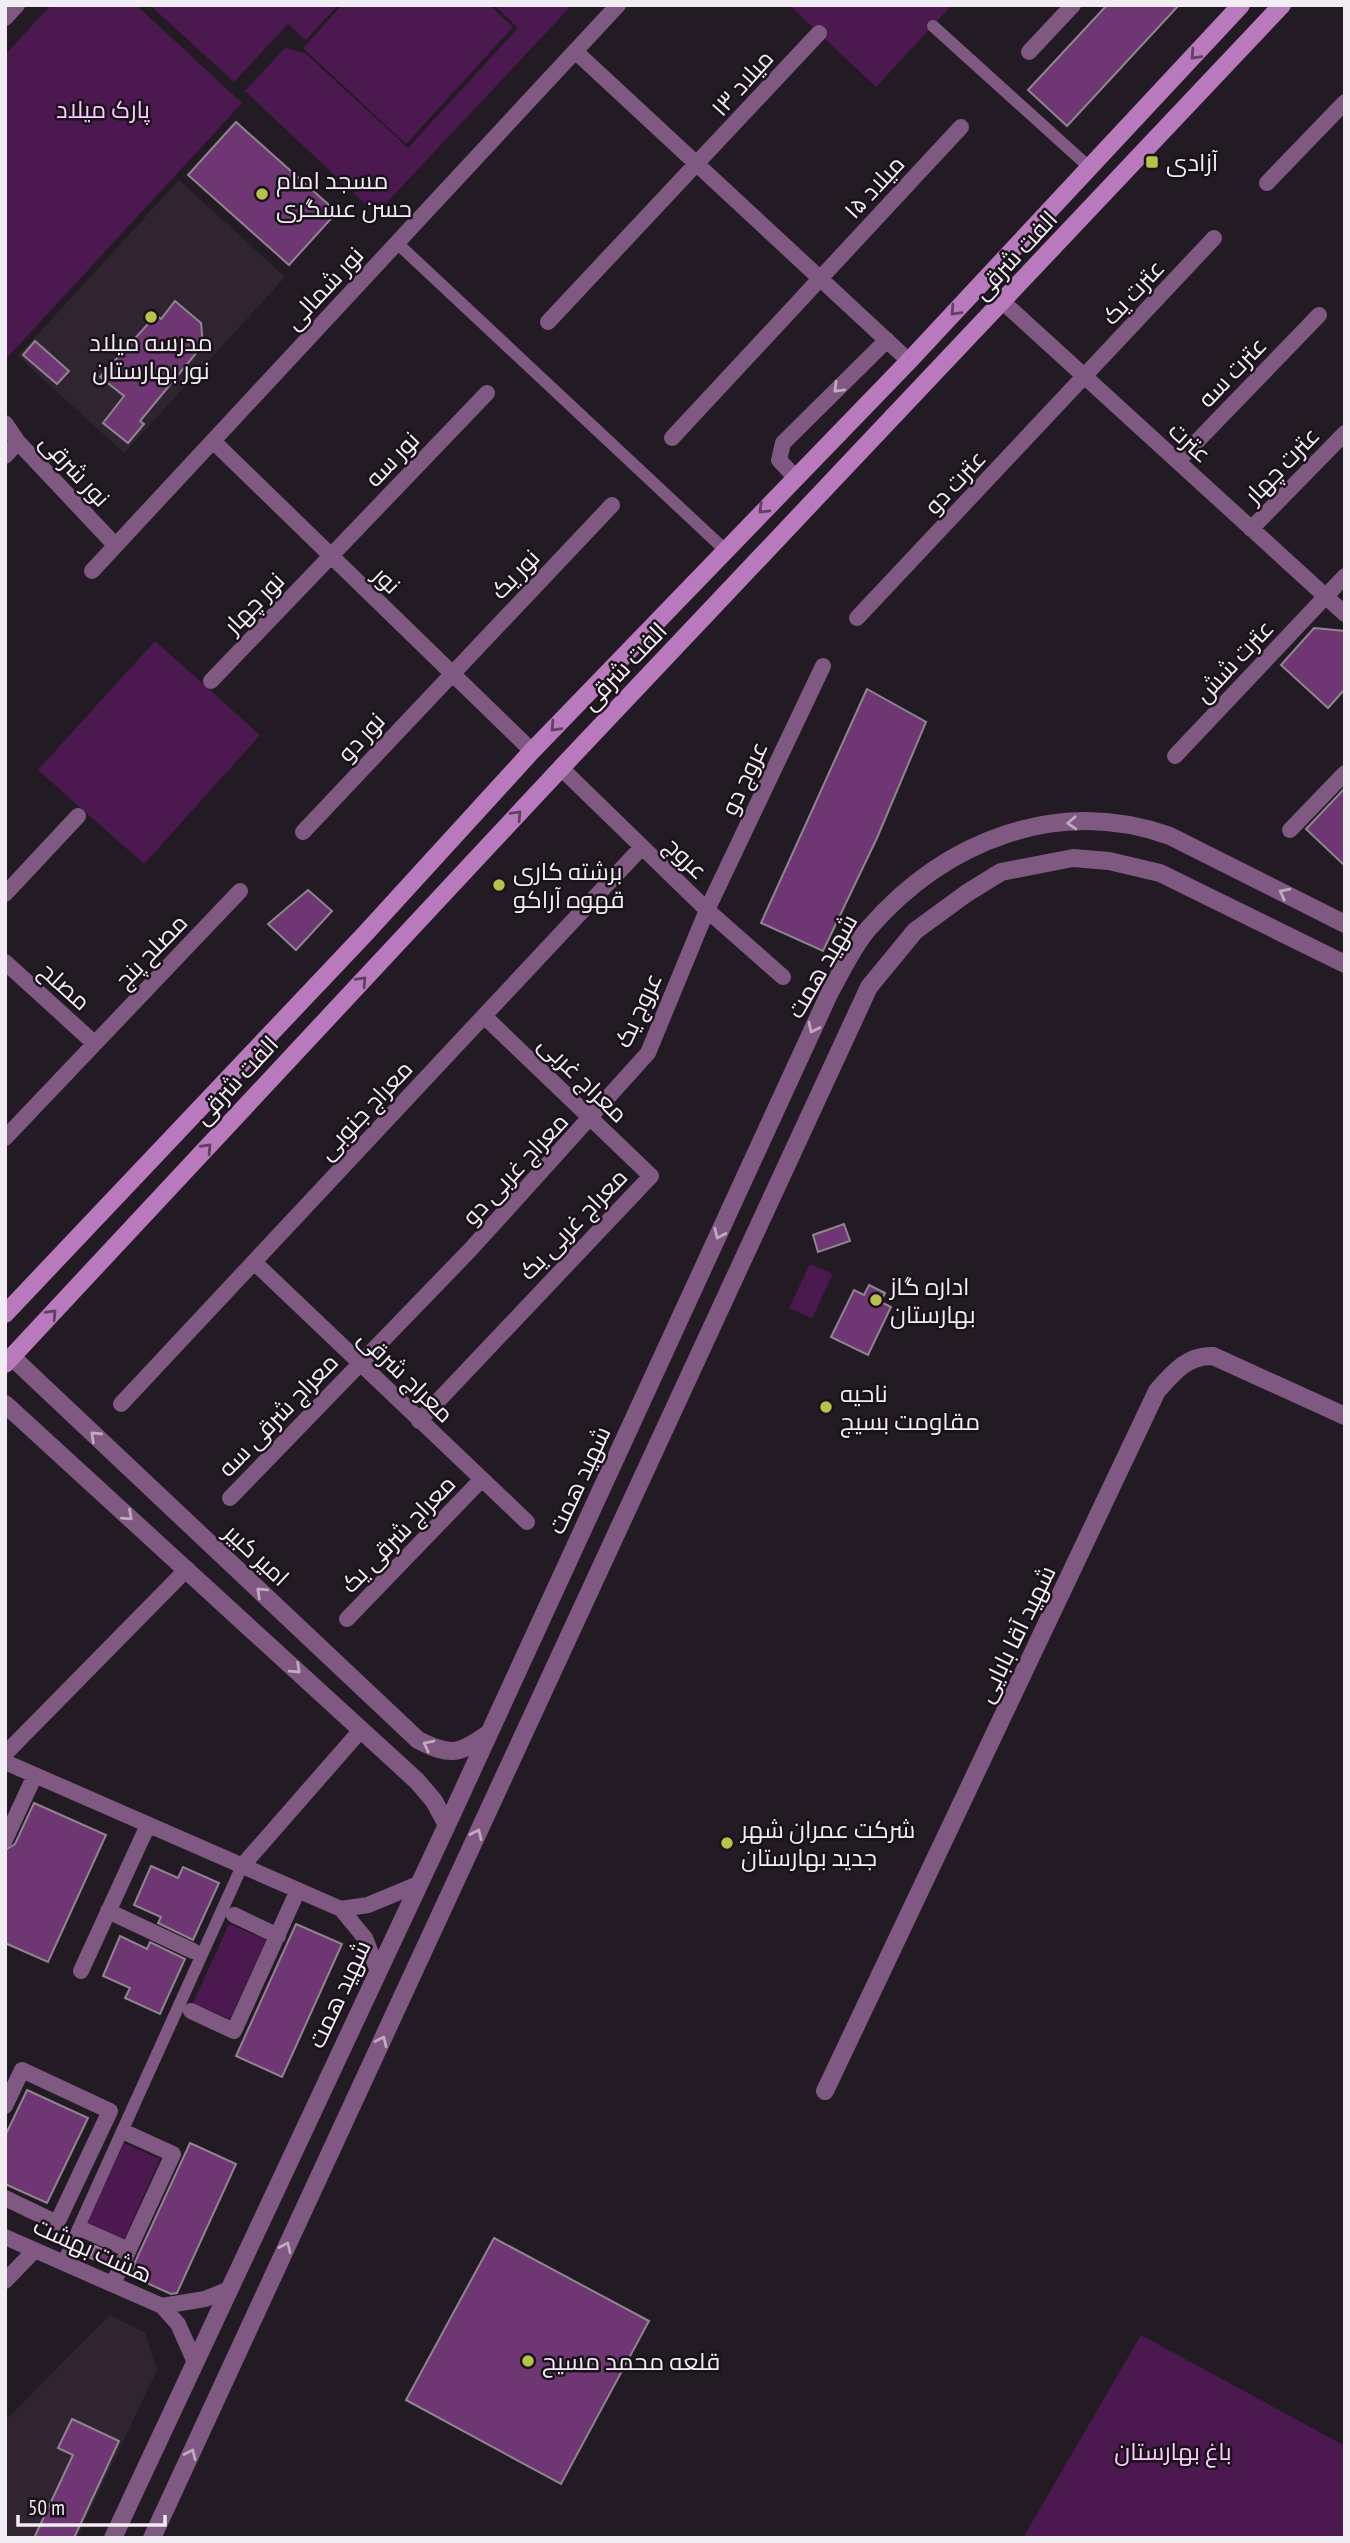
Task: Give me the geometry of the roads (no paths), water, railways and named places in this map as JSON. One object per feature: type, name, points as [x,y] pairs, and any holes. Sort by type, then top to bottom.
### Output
[{"type":"main road","name":"الفت شرقی","points":[[5,1314],[364,935],[532,751],[724,548],[909,360],[1241,5]]},
{"type":"main road","name":"الفت شرقی","points":[[7,1357],[561,768],[1004,303],[1282,5]]},
{"type":"street","points":[[5,18],[17,5]]},
{"type":"street","name":"نور شمالی","points":[[92,571],[618,5]]},
{"type":"street","points":[[1030,52],[1073,5]]},
{"type":"street","points":[[933,26],[1089,167]]},
{"type":"street","name":"میلاد ۱۳","points":[[548,322],[819,33]]},
{"type":"street","points":[[575,51],[909,360]]},
{"type":"street","points":[[1267,183],[1345,103]]},
{"type":"street","name":"میلاد ۱۵","points":[[672,438],[961,127]]},
{"type":"street","name":"عترت یک","points":[[1085,377],[1214,238]]},
{"type":"street","points":[[397,243],[724,548]]},
{"type":"street","name":"عترت","points":[[1004,303],[1345,614]]},
{"type":"street","name":"عترت سه","points":[[1178,461],[1319,315]]},
{"type":"street","points":[[795,477],[779,460],[783,443],[887,340]]},
{"type":"street","name":"عترت دو","points":[[857,618],[1085,377]]},
{"type":"street","name":"نور سه","points":[[330,556],[487,393]]},
{"type":"street","name":"نور شرقی","points":[[5,423],[18,442],[115,545]]},
{"type":"street","name":"عترت چهار","points":[[1251,529],[1345,433]]},
{"type":"street","name":"نور","points":[[212,441],[532,751]]},
{"type":"street","points":[[5,456],[18,442]]},
{"type":"street","name":"نور یک","points":[[452,673],[612,505]]},
{"type":"street","name":"نور چهار","points":[[211,681],[330,556]]},
{"type":"street","name":"عترت شش","points":[[1175,757],[1345,576]]},
{"type":"street","name":"عروج دو","points":[[707,909],[822,666]]},
{"type":"street","name":"نور دو","points":[[303,832],[452,673]]},
{"type":"street","name":"عروج","points":[[561,768],[707,909],[783,977]]},
{"type":"street","points":[[1290,830],[1345,772]]},
{"type":"street","points":[[5,894],[79,816]]},
{"type":"street","name":"شهید همت","points":[[113,2538],[194,2360],[379,1971],[416,1885],[447,1825],[830,992],[867,929],[910,887],[935,868],[997,835],[1044,824],[1101,821],[1144,827],[1170,836],[1345,924]]},
{"type":"street","name":"معراج جنوبی","points":[[121,1404],[642,847]]},
{"type":"street","name":"شهید همت","points":[[152,2538],[869,987],[915,931],[967,892],[1001,872],[1073,858],[1109,861],[1160,873],[1345,964]]},
{"type":"street","name":"مصلح پنج","points":[[5,1138],[240,891]]},
{"type":"street","name":"عروج یک","points":[[592,1119],[648,1053],[707,909]]},
{"type":"street","name":"مصلح","points":[[5,962],[94,1043]]},
{"type":"street","name":"معراج غربی","points":[[484,1016],[651,1176]]},
{"type":"street","name":"معراج غربی دو","points":[[360,1363],[592,1119]]},
{"type":"street","name":"معراج غربی یک","points":[[419,1421],[651,1176]]},
{"type":"street","name":"معراج شرقی","points":[[254,1262],[527,1522]]},
{"type":"street","name":"شهید آقا بابایی","points":[[825,2091],[1157,1391],[1185,1363],[1199,1355],[1213,1356],[1345,1416]]},
{"type":"street","name":"امیر کبیر","points":[[7,1357],[418,1740],[438,1750],[454,1752],[471,1746],[489,1733]]},
{"type":"street","name":"معراج شرقی سه","points":[[230,1498],[360,1363]]},
{"type":"street","points":[[5,1404],[362,1730],[427,1792],[447,1825]]},
{"type":"street","name":"معراج شرقی یک","points":[[347,1619],[481,1480]]},
{"type":"street","points":[[5,1754],[187,1569]]},
{"type":"street","points":[[63,2262],[242,1866],[362,1730]]},
{"type":"street","points":[[5,1762],[341,1909],[365,1938],[379,1971]]},
{"type":"street","points":[[5,1839],[35,1775]]},
{"type":"street","points":[[81,1971],[148,1825]]},
{"type":"street","points":[[341,1909],[368,1905],[416,1885]]},
{"type":"street","points":[[191,2011],[234,2031],[298,1890]]},
{"type":"street","points":[[108,1911],[193,1951]]},
{"type":"street","points":[[234,1915],[278,1936]]},
{"type":"street","points":[[5,2106],[22,2070],[110,2111],[57,2223],[5,2198]]},
{"type":"street","points":[[113,2284],[173,2154],[129,2134]]},
{"type":"street","points":[[84,2230],[129,2250]]},
{"type":"street","name":"هشت بهشت","points":[[5,2237],[162,2306]]},
{"type":"street","points":[[5,2281],[35,2250]]},
{"type":"street","points":[[162,2306],[205,2299],[227,2290]]},
{"type":"street","points":[[162,2306],[178,2323],[194,2360]]},
{"type":"place","name":"آزادی","points":[[1152,162]]},
{"type":"place","name":"مسجد امام حسن عسگری","points":[[262,194]]},
{"type":"place","name":"مدرسه میلاد نور بهارستان","points":[[151,317]]},
{"type":"place","name":"برشته کاری قهوه آراکو","points":[[499,885]]},
{"type":"place","name":"اداره گاز بهارستان","points":[[876,1300]]},
{"type":"place","name":"ناحیه مقاومت بسیج","points":[[826,1407]]},
{"type":"place","name":"شرکت عمران شهر جدید بهارستان","points":[[727,1843]]},
{"type":"place","name":"قلعه محمد مسیح","points":[[528,2361]]},
{"type":"park label","name":"پارک میلاد","points":[[103,109]]},
{"type":"park label","name":"باغ بهارستان","points":[[1173,2451]]}]
